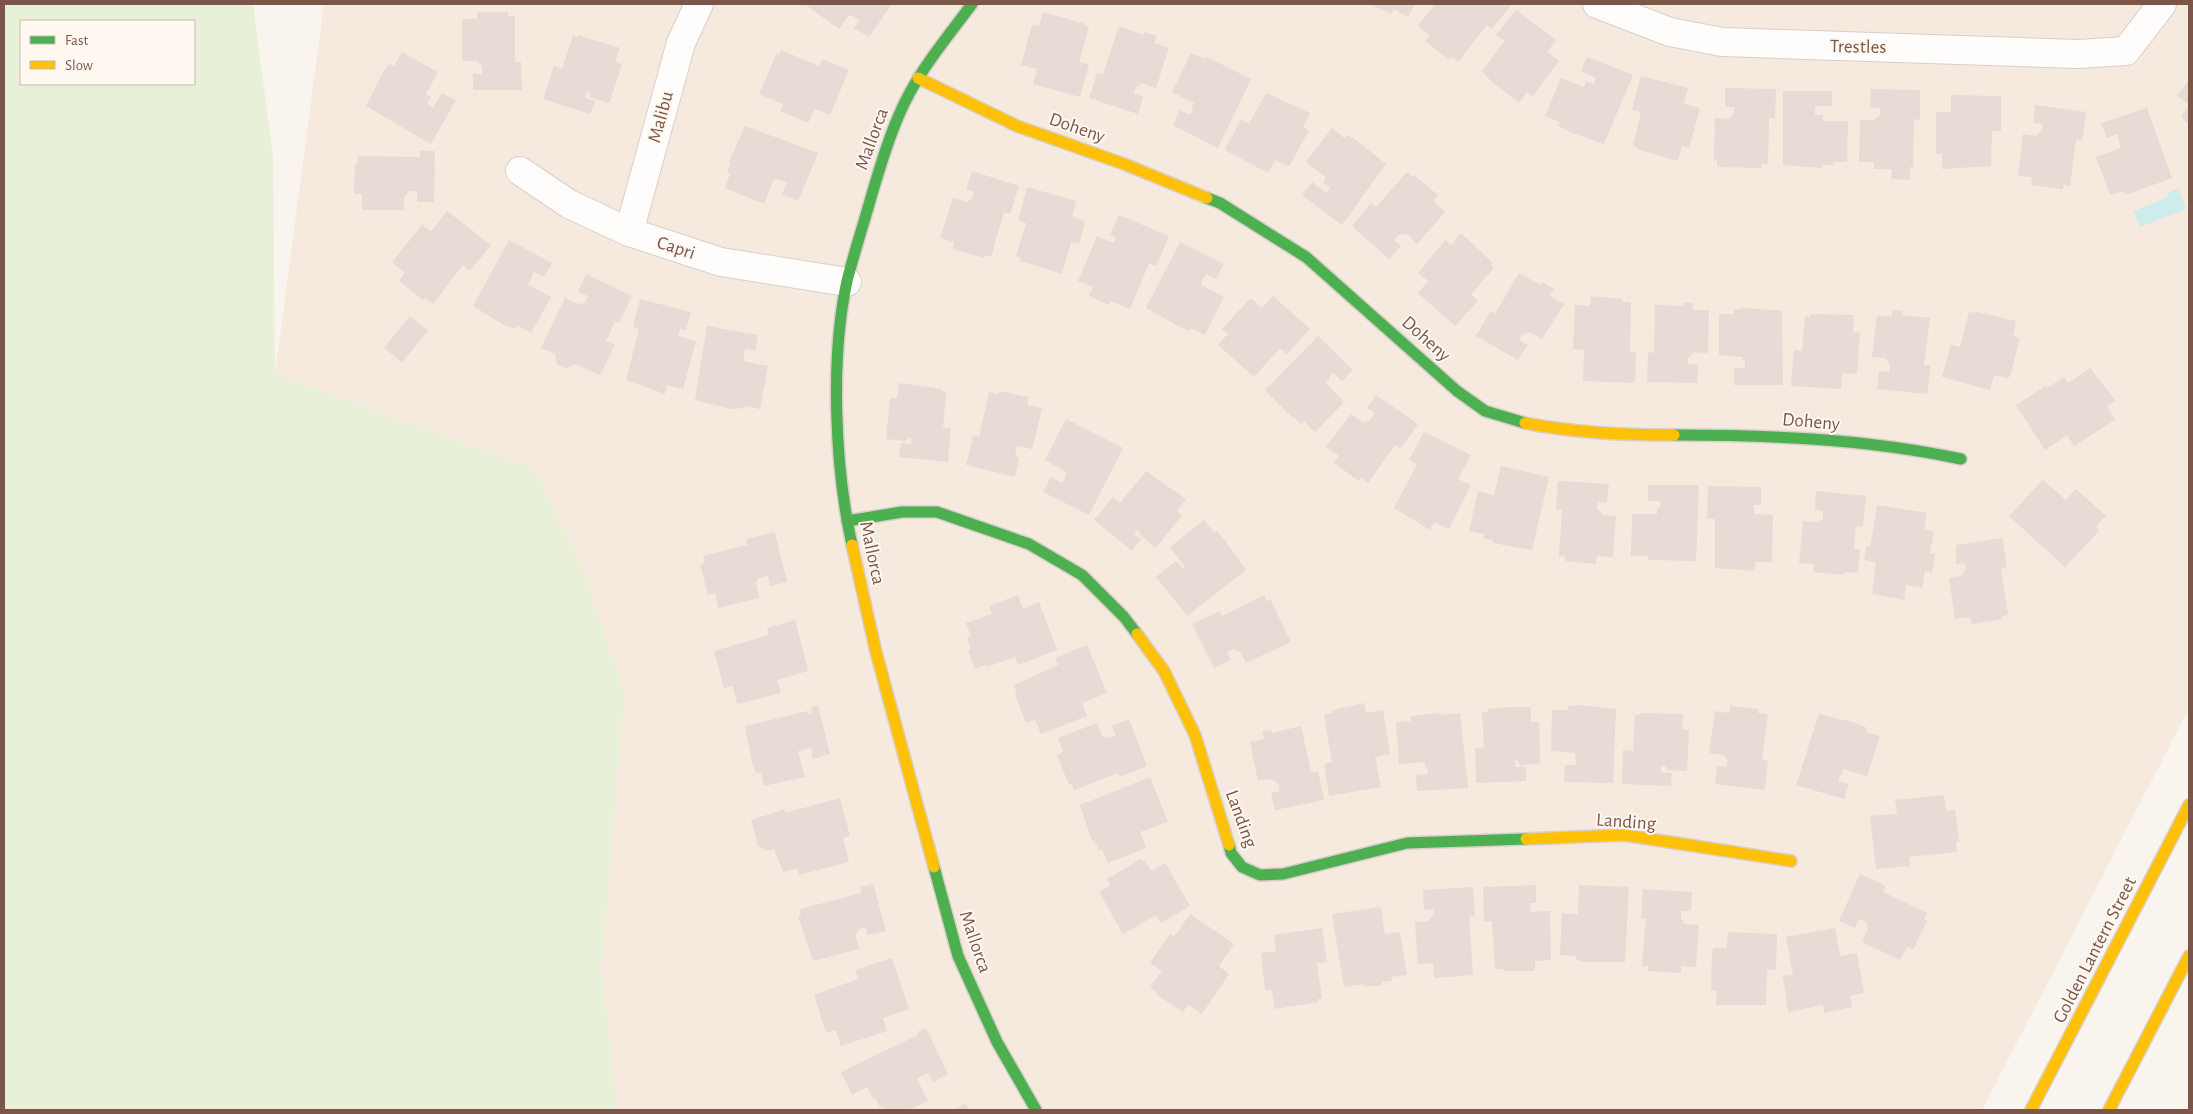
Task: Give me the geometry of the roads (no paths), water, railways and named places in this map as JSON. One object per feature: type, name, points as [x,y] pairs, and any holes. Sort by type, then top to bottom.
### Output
[{"type":"street","name":"Malibu","points":[[629,232],[681,43],[699,4]]},
{"type":"street","name":"Mallorca","points":[[972,4],[918,78],[898,114],[875,183],[847,282],[838,358],[838,427],[847,521],[876,652],[958,956],[996,1042],[1036,1110]]},
{"type":"street","name":"Trestles","points":[[1597,4],[1670,32],[1722,42],[2078,54],[2126,51],[2162,4]]},
{"type":"street","name":"Doheny","points":[[918,78],[1017,126],[1124,164],[1220,203],[1306,257],[1457,391],[1485,411],[1524,423],[1605,435],[1743,435],[1819,439],[1924,451],[1961,459]]},
{"type":"street","name":"Capri","points":[[520,171],[569,204],[629,232],[721,262],[847,282]]},
{"type":"street","name":"Landing","points":[[847,521],[902,512],[937,512],[1029,544],[1082,576],[1124,617],[1164,671],[1196,735],[1231,853],[1242,867],[1260,875],[1283,874],[1407,843],[1624,836],[1791,861]]},
{"type":"street","name":"Golden Lantern Street","points":[[2031,1110],[2189,805]]},
{"type":"street","points":[[2109,1110],[2189,956]]},
{"type":"water","points":[[2178,189],[2186,209],[2140,227],[2134,211],[2168,197],[2167,193]]}]
